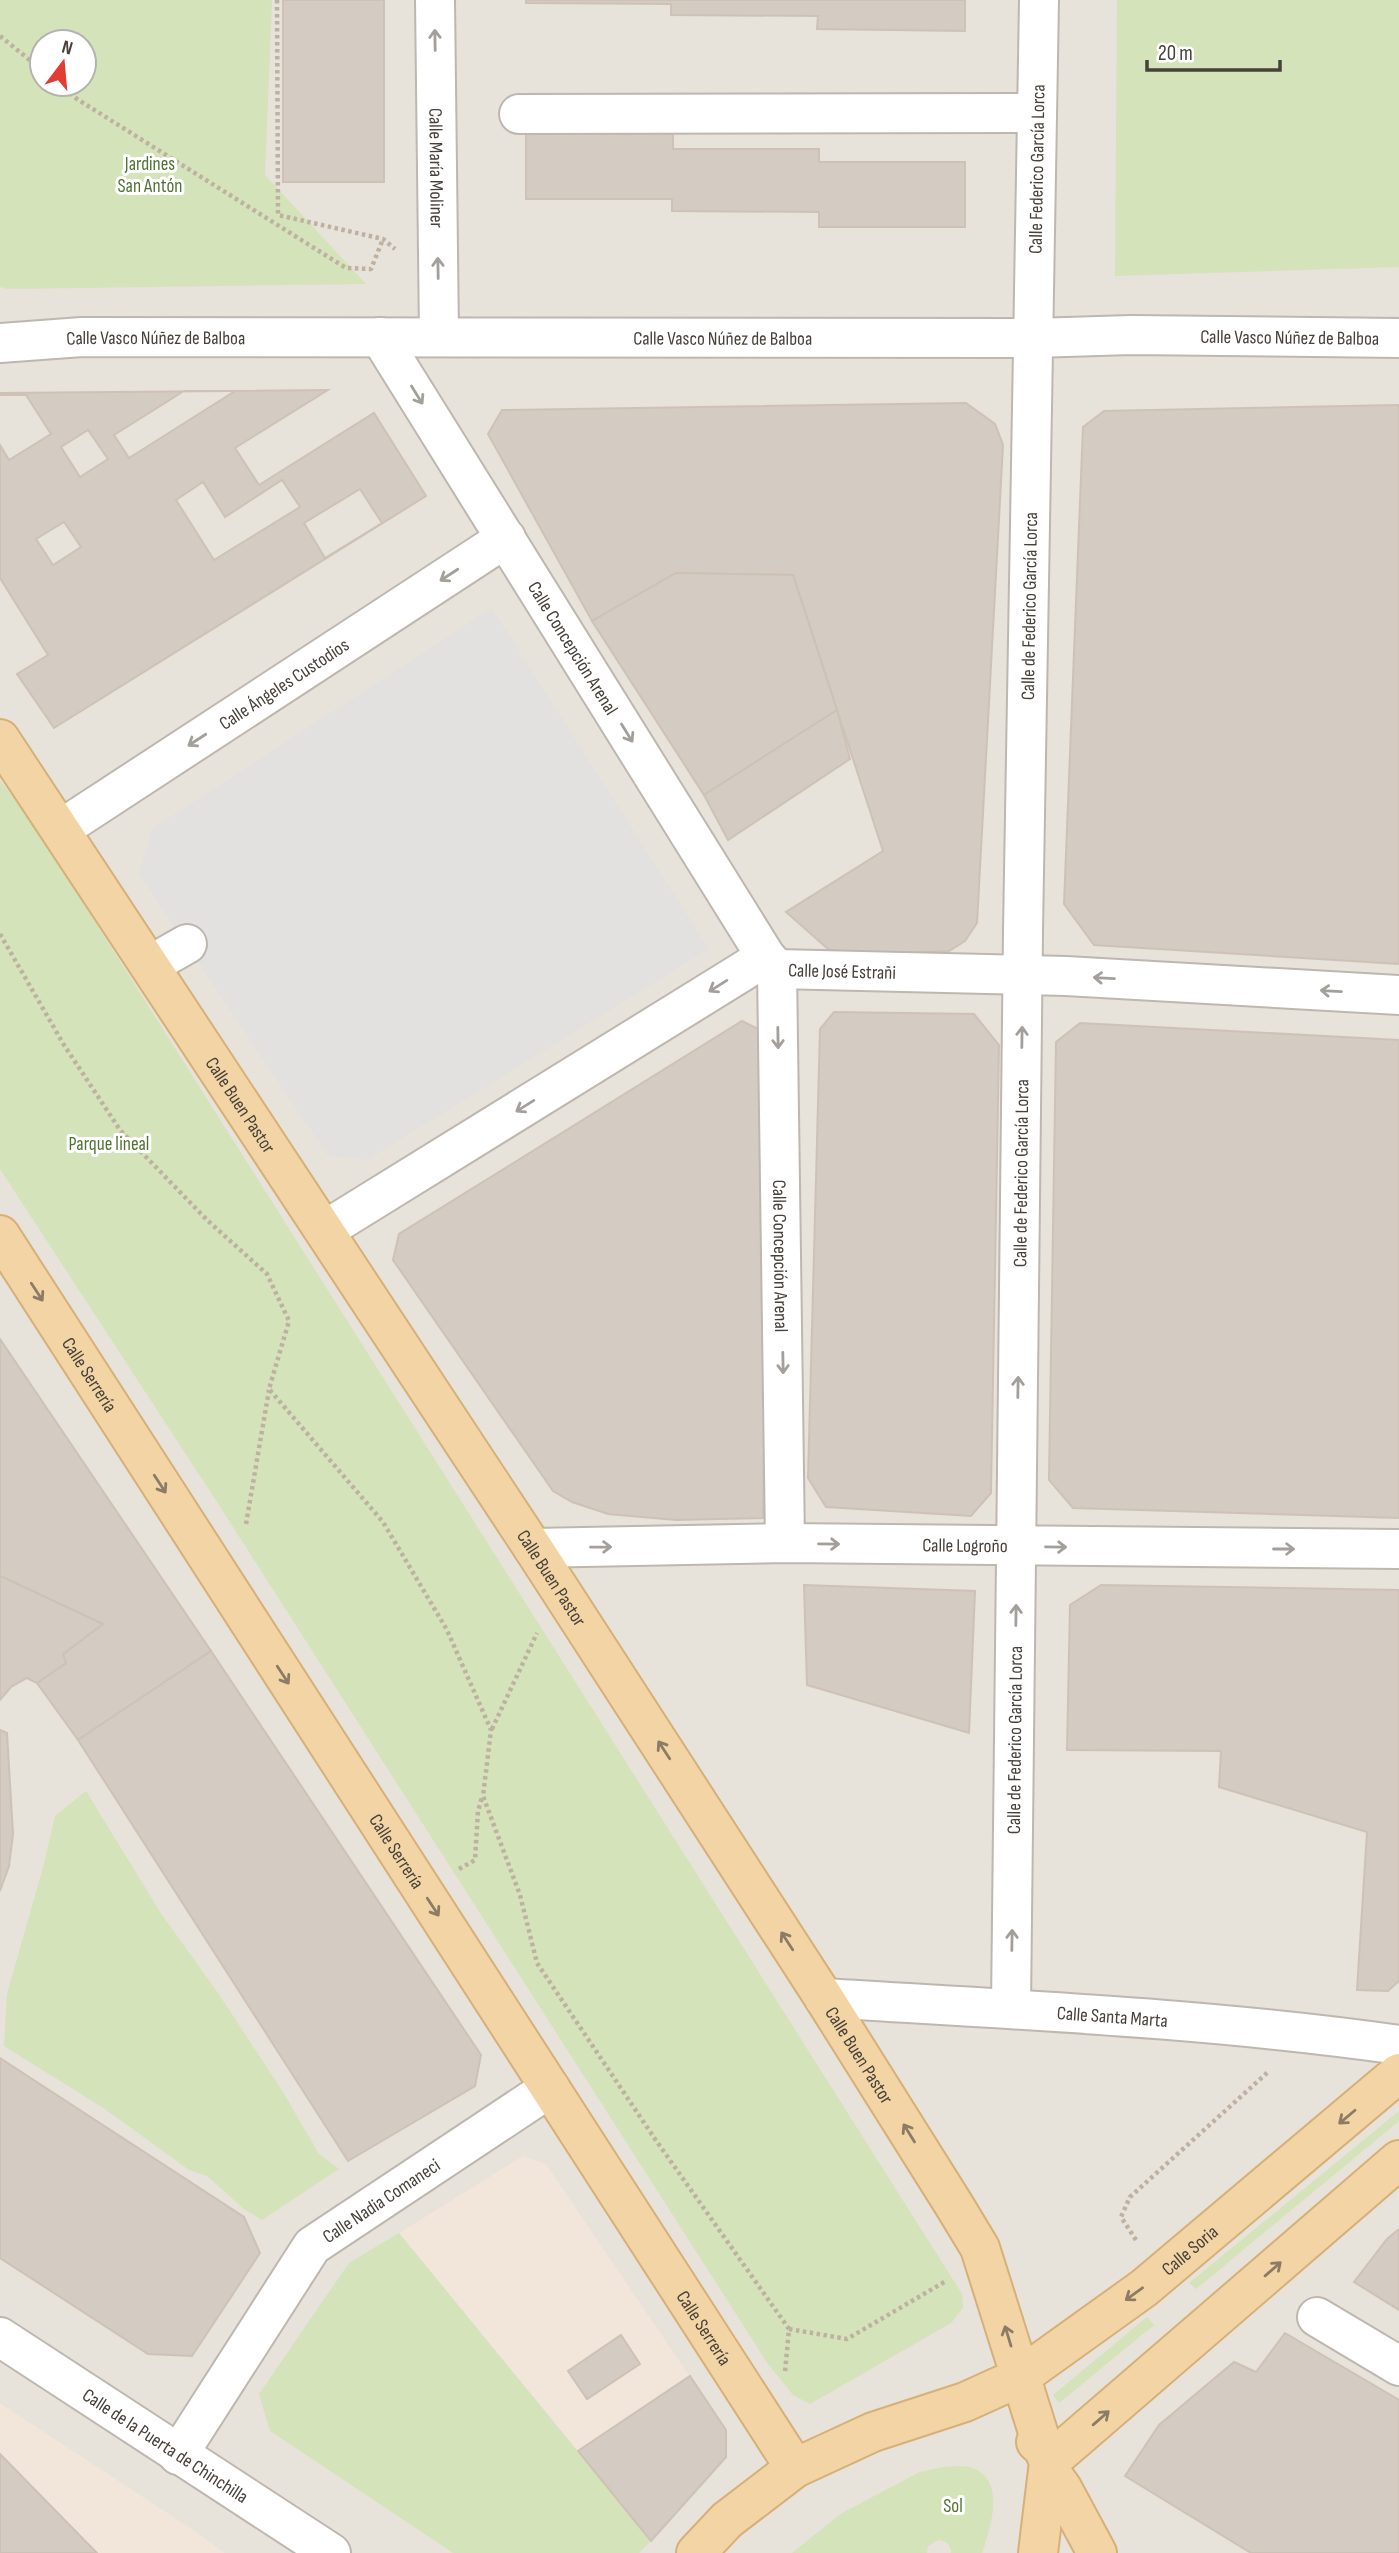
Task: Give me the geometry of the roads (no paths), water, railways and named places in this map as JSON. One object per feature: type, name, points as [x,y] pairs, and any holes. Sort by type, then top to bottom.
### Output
[{"type":"main road","name":"Calle Buen Pastor","points":[[0,739],[563,1594],[824,1998],[980,2248],[1047,2460]]},
{"type":"main road","name":"Calle Serrería","points":[[0,1235],[795,2468]]},
{"type":"main road","name":"Calle Soria","points":[[696,2553],[727,2521],[795,2468],[873,2432],[965,2402],[1020,2377],[1144,2288],[1399,2073]]},
{"type":"main road","points":[[1038,2553],[1047,2460],[1399,2160]]},
{"type":"main road","points":[[965,2402],[1010,2417],[1047,2460],[1097,2553]]},
{"type":"street","name":"Calle María Moliner","points":[[435,0],[439,336]]},
{"type":"street","name":"Calle Federico García Lorca","points":[[1034,338],[1039,0]]},
{"type":"street","points":[[519,114],[1037,113]]},
{"type":"street","points":[[0,326],[47,340]]},
{"type":"street","name":"Calle Vasco Núñez de Balboa","points":[[0,343],[82,337],[1034,338],[1131,335],[1399,338]]},
{"type":"street","name":"Calle Concepción Arenal","points":[[380,337],[772,963],[786,1543]]},
{"type":"street","name":"Calle de Federico García Lorca","points":[[1011,2008],[1023,975],[1034,338]]},
{"type":"street","name":"Calle Vasco Núñez de Balboa","points":[[0,359],[47,340]]},
{"type":"street","name":"Calle Ángeles Custodios","points":[[61,829],[506,538]]},
{"type":"street","points":[[150,965],[187,944]]},
{"type":"street","name":"Calle José Estrañi","points":[[324,1230],[772,963],[1399,995]]},
{"type":"street","name":"Calle Logroño","points":[[533,1548],[786,1543],[1399,1549]]},
{"type":"street","name":"Calle Santa Marta","points":[[824,1998],[1011,2008],[1261,2028],[1399,2045]]},
{"type":"street","name":"Calle Nadia Comaneci","points":[[178,2455],[312,2246],[550,2088]]},
{"type":"street","points":[[1317,2317],[1399,2366]]},
{"type":"street","name":"Calle de la Puerta de Chinchilla","points":[[0,2337],[331,2553]]},
{"type":"park label","name":"Jardines San Antón","points":[[150,174]]},
{"type":"park label","name":"Parque lineal","points":[[109,1143]]},
{"type":"park label","name":"Sol","points":[[953,2505]]}]
